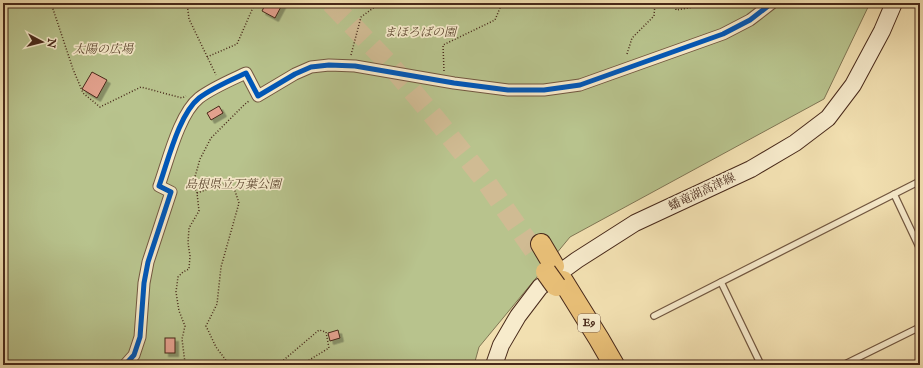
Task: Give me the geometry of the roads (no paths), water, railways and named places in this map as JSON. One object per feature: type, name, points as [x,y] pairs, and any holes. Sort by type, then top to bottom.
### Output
[{"type":"highway","name":"E9","points":[[538,248],[606,365]]},
{"type":"highway","name":"E9","points":[[555,276],[600,339],[614,365]]},
{"type":"main road","name":"蟠竜湖高津線","points":[[494,365],[501,345],[518,316],[540,287],[577,260],[635,223],[751,170],[795,143],[828,118],[853,85],[882,31],[894,3]]},
{"type":"street","points":[[125,365],[134,355],[140,337],[144,283],[148,262],[171,192],[159,186],[183,119],[200,97],[246,73],[258,96],[295,74],[311,67],[329,65],[355,66],[454,83],[508,90],[544,90],[580,85],[723,34],[750,20],[772,3]]},
{"type":"lane","points":[[654,316],[920,182]]},
{"type":"lane","points":[[894,194],[920,249]]},
{"type":"lane","points":[[721,282],[761,365]]},
{"type":"lane","points":[[842,365],[920,327]]},
{"type":"tunnel","points":[[331,3],[392,67],[435,118],[487,183],[535,252]]},
{"type":"park label","name":"まほろばの園","points":[[420,32]]},
{"type":"park label","name":"太陽の広場","points":[[103,49]]},
{"type":"park label","name":"島根県立万葉公園","points":[[233,184]]}]
